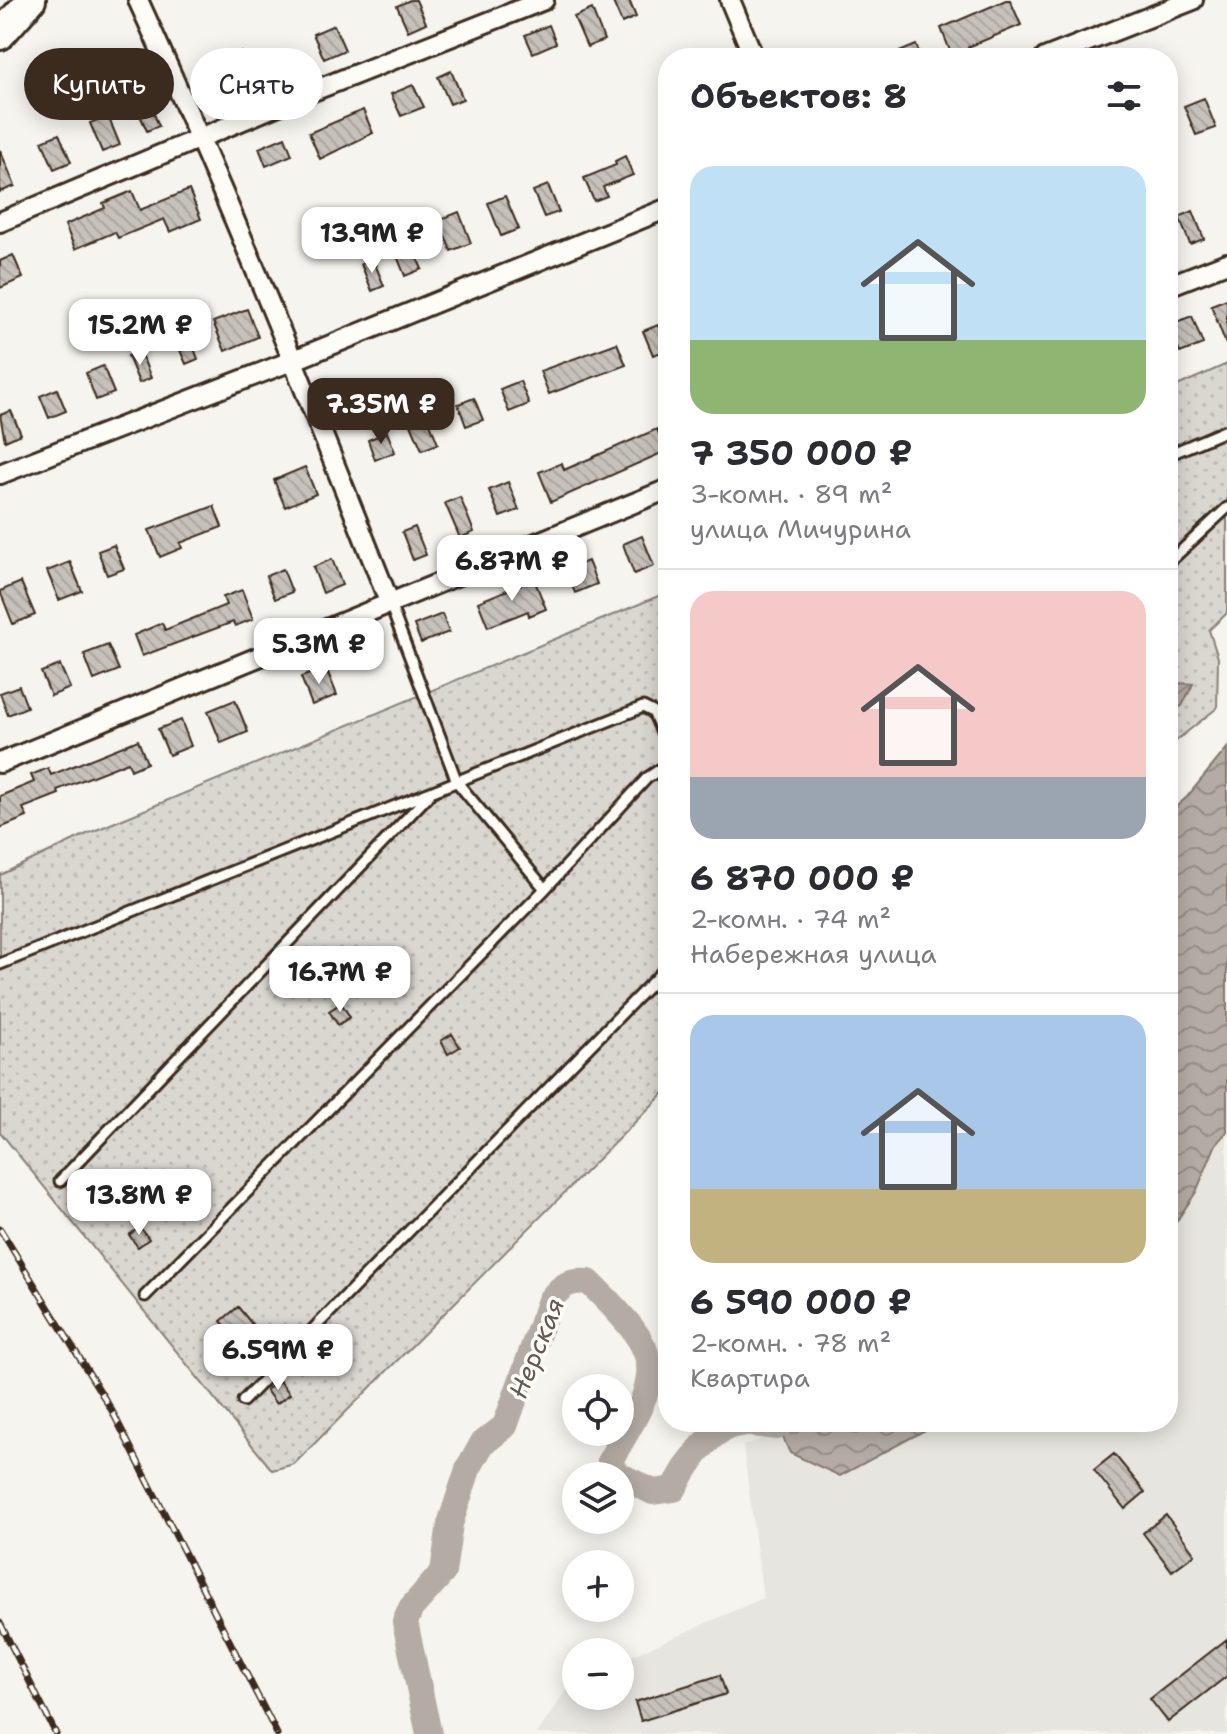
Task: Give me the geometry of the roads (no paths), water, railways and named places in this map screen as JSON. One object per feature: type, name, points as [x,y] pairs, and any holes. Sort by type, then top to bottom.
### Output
[{"type":"highway","points":[[0,35],[31,0]]},
{"type":"street","points":[[138,0],[201,137],[294,360],[390,604]]},
{"type":"street","points":[[0,222],[201,137],[544,0]]},
{"type":"street","points":[[730,0],[750,48]]},
{"type":"street","points":[[1071,48],[1193,0]]},
{"type":"street","points":[[0,474],[294,360],[658,212]]},
{"type":"street","points":[[1178,282],[1227,263]]},
{"type":"street","points":[[0,763],[658,493]]},
{"type":"lane","points":[[1178,451],[1227,430]]},
{"type":"lane","points":[[1178,554],[1227,508]]},
{"type":"lane","points":[[390,604],[457,782],[545,889]]},
{"type":"lane","points":[[0,964],[392,804],[432,793],[643,707],[653,712],[658,723]]},
{"type":"lane","points":[[145,1296],[545,889],[647,778],[658,771]]},
{"type":"lane","points":[[60,1181],[432,793]]},
{"type":"lane","points":[[243,1401],[658,976]]},
{"type":"water","points":[[1178,683],[1193,684],[1178,708]]},
{"type":"water","points":[[1227,748],[1227,1132],[1216,1144],[1196,1192],[1178,1219],[1178,805]]},
{"type":"water","points":[[781,1432],[921,1432],[840,1476],[790,1453]]},
{"type":"waterway","name":"Нерская","points":[[429,1734],[405,1622],[411,1608],[443,1572],[450,1524],[468,1469],[482,1444],[505,1426],[550,1300],[558,1291],[571,1283],[589,1282],[614,1307],[644,1347],[649,1365],[648,1383],[641,1404],[610,1460],[615,1473],[653,1492],[674,1489],[692,1459],[718,1432]]},
{"type":"railway","points":[[0,1229],[111,1409],[277,1734]]},
{"type":"railway","points":[[0,1623],[56,1734]]}]
